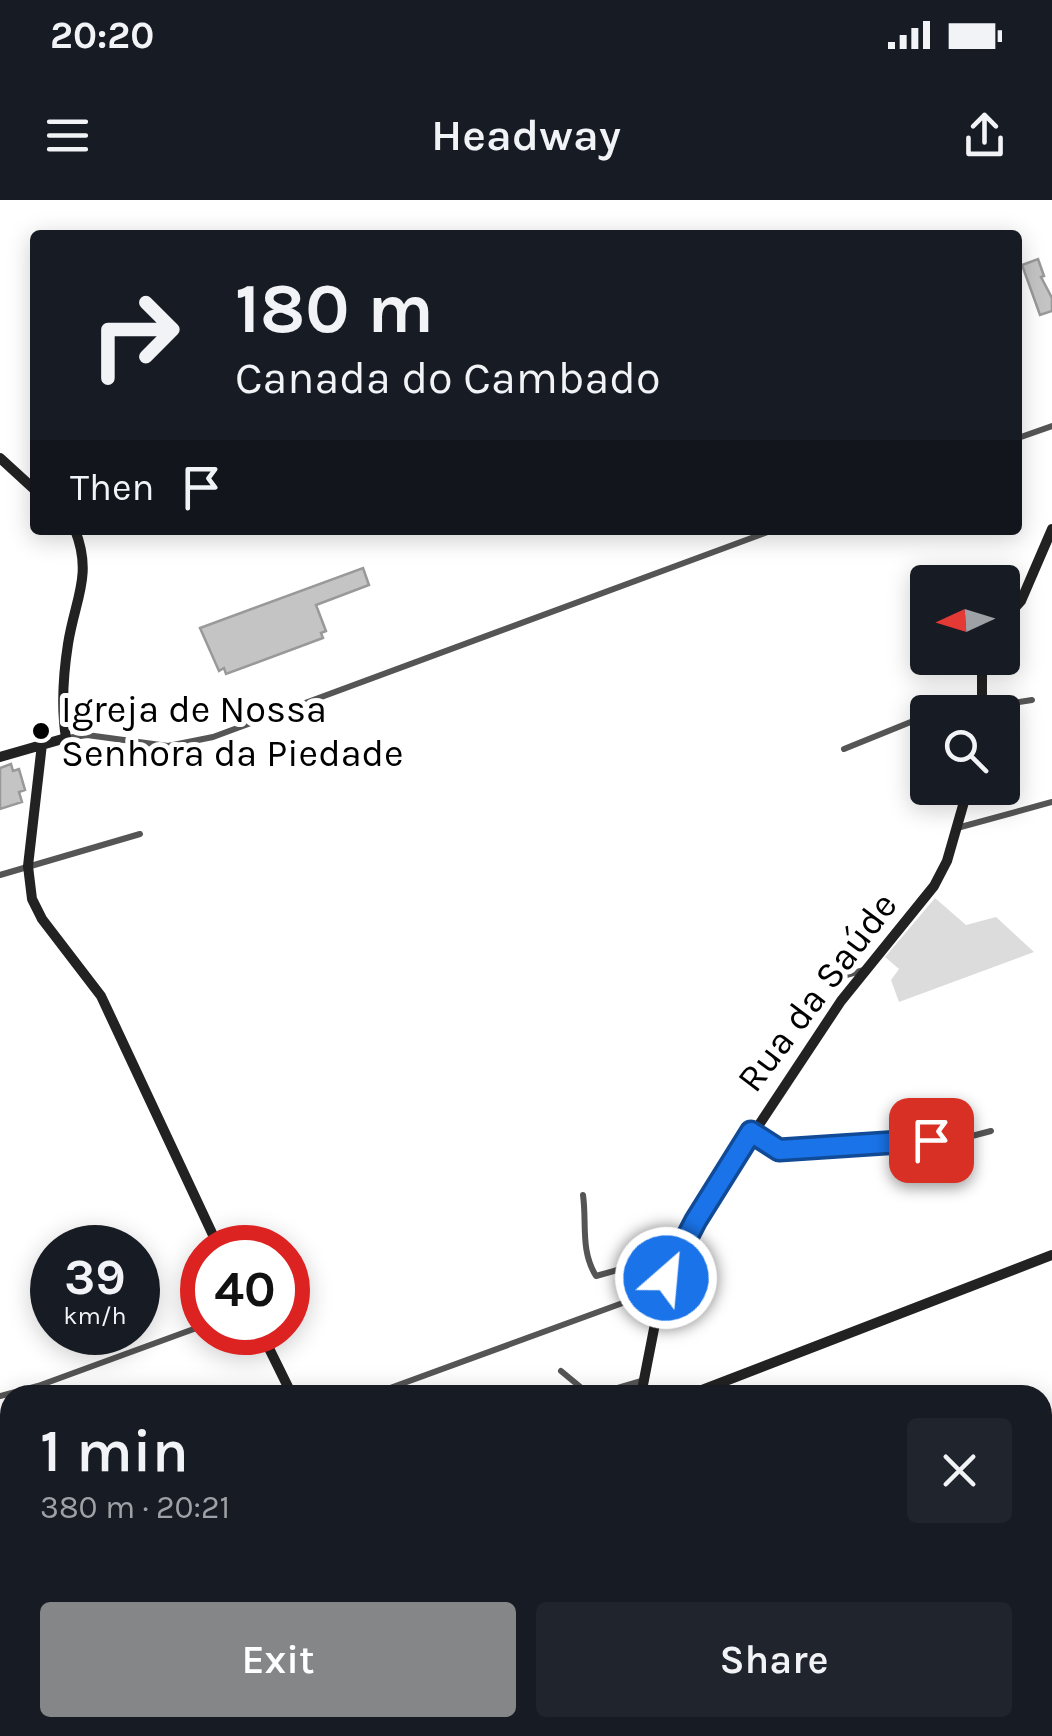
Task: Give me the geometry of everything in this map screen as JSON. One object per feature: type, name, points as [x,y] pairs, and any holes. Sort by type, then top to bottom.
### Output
[{"type":"street","points":[[1022,437],[1052,426]]},
{"type":"street","points":[[0,458],[30,485]]},
{"type":"street","points":[[1020,602],[1052,529]]},
{"type":"street","points":[[66,738],[62,704],[68,644],[85,563],[77,535]]},
{"type":"street","points":[[0,757],[87,735],[168,746],[213,737],[759,535]]},
{"type":"street","points":[[1020,701],[1032,700]]},
{"type":"street","points":[[844,748],[910,722]]},
{"type":"street","points":[[42,744],[28,866],[36,909],[101,996],[208,1225]]},
{"type":"street","points":[[955,828],[1052,802]]},
{"type":"street","name":"Rua da Saúde","points":[[643,1385],[662,1288],[678,1253],[751,1132],[864,970],[934,886],[947,861],[962,805]]},
{"type":"street","points":[[0,875],[140,834]]},
{"type":"street","points":[[825,980],[864,970]]},
{"type":"street","points":[[751,1132],[772,1149],[783,1150],[968,1137],[990,1131]]},
{"type":"street","points":[[583,1195],[587,1221],[583,1239],[596,1276],[678,1253]]},
{"type":"street","points":[[715,1385],[1052,1255]]},
{"type":"street","points":[[398,1385],[662,1288]]},
{"type":"street","points":[[41,1385],[180,1334]]},
{"type":"street","points":[[272,1355],[287,1385]]},
{"type":"street","points":[[560,1371],[579,1385]]},
{"type":"street","points":[[627,1385],[644,1380]]},
{"type":"shaded area","points":[[935,898],[966,925],[996,917],[1034,952],[899,1002],[891,980],[899,969],[885,957]]},
{"type":"building","points":[[1038,259],[1044,276],[1041,277],[1052,298],[1052,311],[1040,315],[1022,265]]},
{"type":"building","points":[[363,568],[369,585],[316,605],[326,631],[321,633],[323,638],[226,674],[224,668],[219,671],[200,628]]},
{"type":"building","points":[[11,764],[13,771],[19,769],[25,790],[19,792],[22,802],[0,809],[0,768]]},
{"type":"place","name":"Igreja de Nossa Senhora da Piedade","points":[[41,731]]},
{"type":"route","points":[[666,1278],[696,1220],[751,1132],[779,1150],[931,1140]]}]
